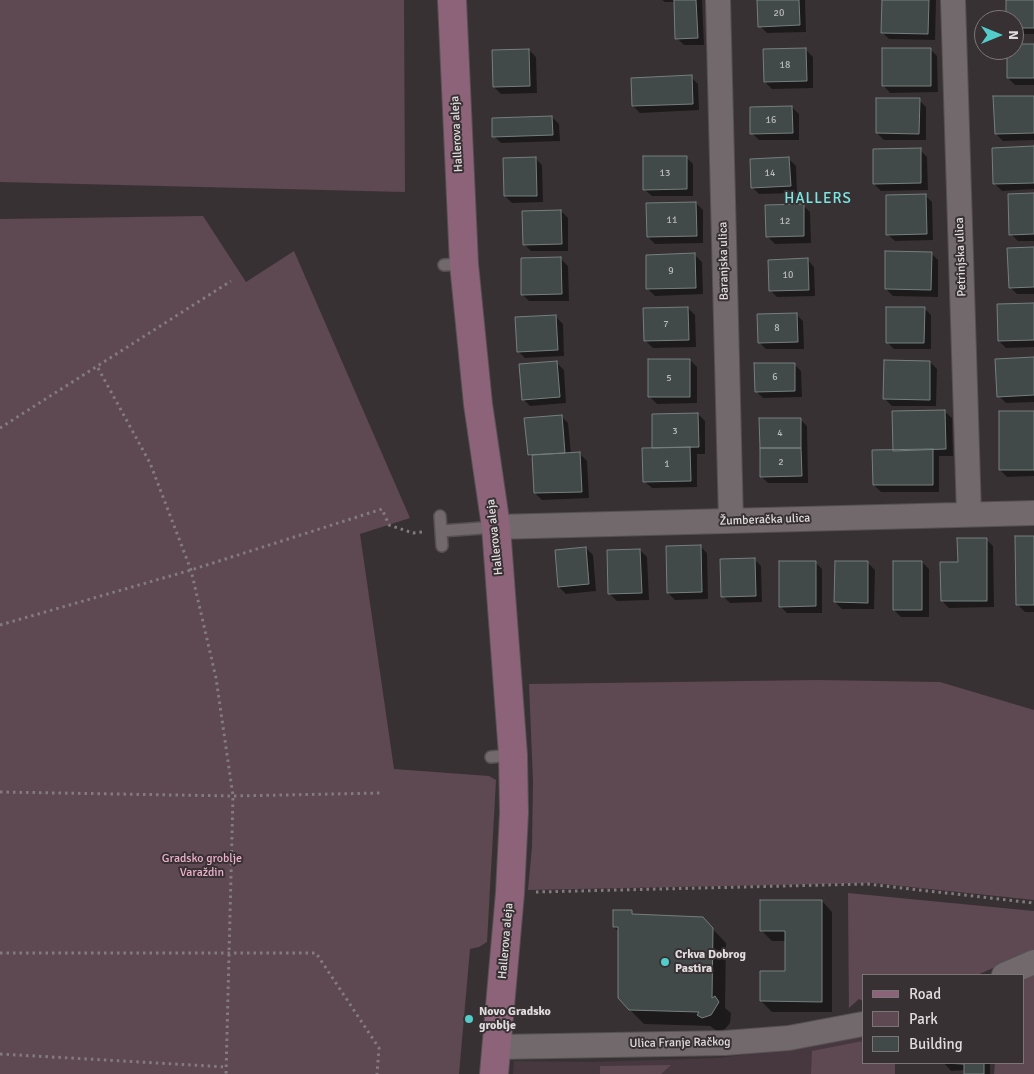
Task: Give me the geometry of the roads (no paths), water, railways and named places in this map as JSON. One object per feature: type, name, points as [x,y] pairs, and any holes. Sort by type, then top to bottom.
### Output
[{"type":"main road","name":"Hallerova aleja","points":[[452,0],[454,265],[478,404],[496,527],[502,756],[514,814],[510,893],[494,1074]]},
{"type":"street","name":"Baranjska ulica","points":[[718,0],[731,521]]},
{"type":"street","name":"Petrinjska ulica","points":[[952,0],[969,514]]},
{"type":"street","name":"Žumberačka ulica","points":[[496,527],[969,514],[1034,514]]},
{"type":"street","points":[[1006,974],[1034,962]]},
{"type":"street","name":"Ulica Franje Račkog","points":[[497,1046],[725,1043],[788,1038],[862,1024]]},
{"type":"lane","points":[[440,516],[442,546]]},
{"type":"lane","points":[[441,531],[496,527]]},
{"type":"place","name":"Crkva Dobrog Pastira","points":[[665,962]]},
{"type":"place","name":"Novo Gradsko groblje","points":[[469,1019]]},
{"type":"district","name":"HALLERS","points":[[818,199]]},
{"type":"park label","name":"Gradsko groblje Varaždin","points":[[202,866]]}]
